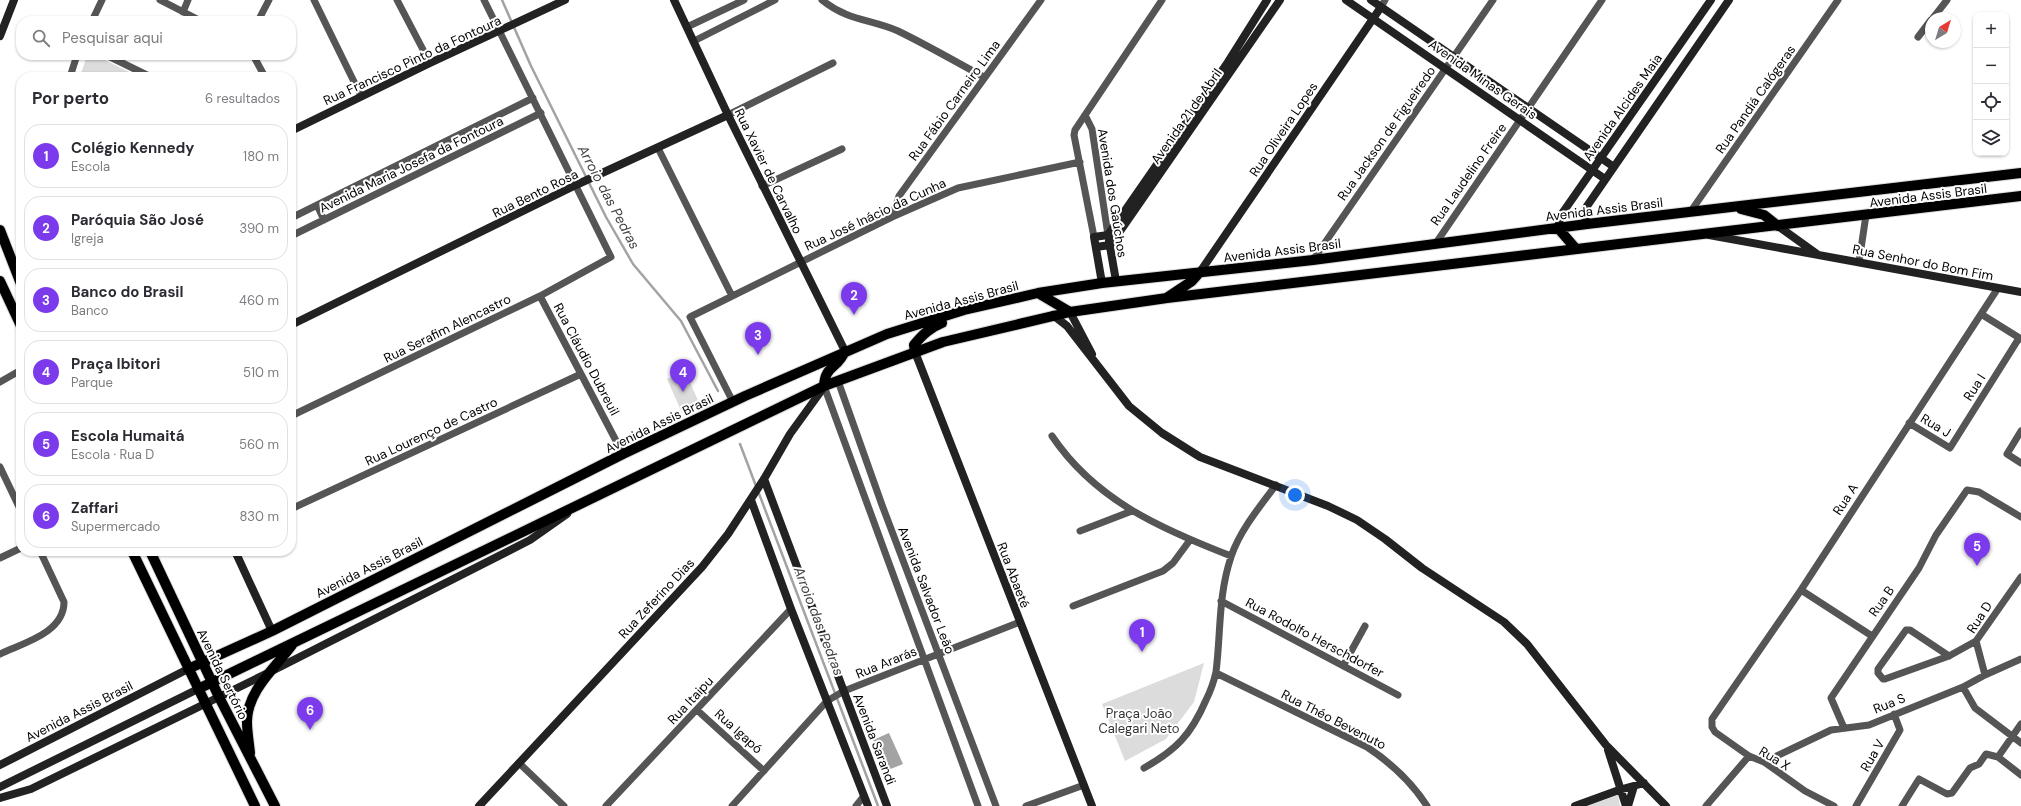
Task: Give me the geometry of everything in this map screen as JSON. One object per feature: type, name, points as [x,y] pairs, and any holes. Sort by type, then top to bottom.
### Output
[{"type":"main road","name":"Avenida Assis Brasil","points":[[188,669],[272,631],[623,454],[733,402],[845,351],[887,334],[964,310],[1038,293],[1116,281],[1313,260],[1587,224],[2021,173]]},
{"type":"main road","name":"Avenida Assis Brasil","points":[[198,689],[294,644],[585,501],[824,386],[943,342],[1053,315],[1167,298],[2021,196]]},
{"type":"main road","points":[[1736,207],[1764,215],[1778,226]]},
{"type":"main road","points":[[1558,228],[1576,249]]},
{"type":"main road","points":[[0,230],[16,261]]},
{"type":"main road","points":[[1167,298],[1192,281],[1200,272]]},
{"type":"main road","points":[[0,281],[16,315]]},
{"type":"main road","points":[[1038,293],[1070,312]]},
{"type":"main road","points":[[915,352],[914,345],[931,327],[954,319],[964,310]]},
{"type":"main road","points":[[824,386],[825,376],[830,369],[838,364],[845,351]]},
{"type":"main road","points":[[134,556],[255,806]]},
{"type":"main road","name":"Avenida Sertório","points":[[152,556],[219,697],[275,806]]},
{"type":"main road","points":[[250,757],[247,721],[250,703],[258,688],[294,644]]},
{"type":"street","points":[[0,36],[14,0]]},
{"type":"street","points":[[94,16],[102,0]]},
{"type":"street","points":[[160,0],[191,16]]},
{"type":"street","points":[[183,12],[188,0]]},
{"type":"street","points":[[261,16],[269,0]]},
{"type":"street","points":[[314,0],[361,96]]},
{"type":"street","points":[[397,0],[430,63]]},
{"type":"street","points":[[484,0],[502,30],[533,98],[578,185]]},
{"type":"street","name":"Rua Francisco Pinto da Fontoura","points":[[296,126],[565,0]]},
{"type":"street","name":"Rua Xavier de Carvalho","points":[[674,0],[762,186],[845,351]]},
{"type":"street","points":[[687,28],[744,0]]},
{"type":"street","points":[[694,41],[775,0]]},
{"type":"street","points":[[822,0],[850,17],[898,32],[984,77]]},
{"type":"street","name":"Rua Fábio Carneiro Lima","points":[[892,217],[899,196],[1041,0]]},
{"type":"street","points":[[1085,115],[1162,0]]},
{"type":"street","name":"Avenida 21 de Abril","points":[[1110,245],[1197,114],[1267,0]]},
{"type":"street","name":"Avenida 21 de Abril","points":[[1108,235],[1197,114],[1235,66],[1280,0]]},
{"type":"street","name":"Avenida Minas Gerais","points":[[1346,0],[1605,179]]},
{"type":"street","name":"Avenida Minas Gerais","points":[[1371,0],[1383,3],[1454,56],[1614,167]]},
{"type":"street","name":"Rua Jackson de Figueiredo","points":[[1313,260],[1493,0]]},
{"type":"street","name":"Rua Laudelino Freire","points":[[1436,243],[1602,0]]},
{"type":"street","name":"Avenida Alcides Maia","points":[[1558,228],[1561,215],[1711,0]]},
{"type":"street","name":"Avenida Alcides Maia","points":[[1587,224],[1584,213],[1585,209],[1729,0]]},
{"type":"street","name":"Rua Pandiá Calógeras","points":[[1691,212],[1838,0]]},
{"type":"street","points":[[1937,12],[1946,0]]},
{"type":"street","name":"Rua Oliveira Lopes","points":[[1200,272],[1383,3]]},
{"type":"street","points":[[1918,37],[1925,28]]},
{"type":"street","points":[[72,72],[75,60]]},
{"type":"street","points":[[116,60],[141,72]]},
{"type":"street","points":[[256,60],[262,72]]},
{"type":"street","points":[[1228,62],[1235,66]]},
{"type":"street","name":"Rua Bento Rosa","points":[[296,323],[833,63]]},
{"type":"street","name":"Avenida Maria Josefa da Fontoura","points":[[296,216],[533,98]]},
{"type":"street","name":"Avenida Maria Josefa da Fontoura","points":[[296,234],[541,113]]},
{"type":"street","name":"Avenida dos Gaúchos","points":[[1102,283],[1074,135],[1078,124],[1085,115],[1092,129],[1116,281]]},
{"type":"street","points":[[658,148],[732,296]]},
{"type":"street","points":[[762,186],[842,149]]},
{"type":"street","name":"Rua José Inácio da Cunha","points":[[733,402],[690,316],[801,263],[892,217],[958,188],[1080,162]]},
{"type":"street","name":"Rua Serafim Alencastro","points":[[296,414],[540,296],[611,257],[578,185]]},
{"type":"street","points":[[317,205],[324,220]]},
{"type":"street","points":[[1859,262],[1866,215]]},
{"type":"street","name":"Rua Senhor do Bom Fim","points":[[1778,226],[1820,255]]},
{"type":"street","name":"Rua Senhor do Bom Fim","points":[[1705,234],[2021,292]]},
{"type":"street","points":[[1094,237],[1108,235]]},
{"type":"street","points":[[1096,247],[1110,245]]},
{"type":"street","name":"Rua A","points":[[1711,723],[1712,719],[1801,590],[1998,288]]},
{"type":"street","name":"Rua Cláudio Dubreuil","points":[[540,296],[623,454]]},
{"type":"street","points":[[1070,312],[1104,376]]},
{"type":"street","points":[[1982,314],[2020,339]]},
{"type":"street","points":[[1053,315],[1067,326],[1104,376],[1129,406],[1146,422],[1180,446],[1200,457],[1276,485],[1328,506],[1357,520],[1385,539],[1422,568],[1504,622],[1527,644],[1606,745],[1666,806]]},
{"type":"street","name":"Rua I","points":[[1950,448],[2020,339]]},
{"type":"street","name":"Rua Abaeté","points":[[915,352],[1092,806]]},
{"type":"street","points":[[0,382],[16,373]]},
{"type":"street","name":"Rua Lourenço de Castro","points":[[296,507],[581,374]]},
{"type":"street","name":"Avenida Salvador Leão","points":[[838,381],[882,505],[996,806]]},
{"type":"street","name":"Rua Zeferino Dias","points":[[479,806],[702,567],[728,534],[753,498],[790,434],[824,386]]},
{"type":"street","name":"Avenida Salvador Leão","points":[[824,386],[978,806]]},
{"type":"street","name":"Rua J","points":[[1909,423],[1950,448]]},
{"type":"street","points":[[2021,431],[2007,451],[2009,456],[2021,463]]},
{"type":"street","points":[[1052,436],[1076,468],[1096,487],[1132,511],[1190,540],[1231,556]]},
{"type":"street","points":[[0,467],[16,501]]},
{"type":"street","name":"Avenida Sarandi","points":[[763,481],[841,693],[887,806]]},
{"type":"street","points":[[1144,768],[1166,755],[1187,735],[1201,711],[1216,673],[1221,601],[1231,556],[1257,509],[1276,485]]},
{"type":"street","name":"Rua B","points":[[1844,728],[1831,698],[1919,568],[1936,535],[1967,490],[1979,492],[2021,517]]},
{"type":"street","points":[[753,498],[791,609],[829,700],[868,806]]},
{"type":"street","name":"Avenida Assis Brasil","points":[[0,798],[30,788],[272,671],[530,540],[585,501]]},
{"type":"street","points":[[869,510],[882,505]]},
{"type":"street","points":[[1080,532],[1132,511]]},
{"type":"street","points":[[1073,606],[1164,571],[1173,563],[1190,540]]},
{"type":"street","points":[[0,558],[16,550]]},
{"type":"street","points":[[0,654],[48,631],[60,620],[64,609],[64,602],[42,556]]},
{"type":"street","points":[[237,556],[272,631]]},
{"type":"street","name":"Rua D","points":[[1984,675],[1976,641],[2021,577]]},
{"type":"street","points":[[1801,590],[1872,636]]},
{"type":"street","name":"Rua Rodolfo Herschdorfer","points":[[1221,601],[1398,695]]},
{"type":"street","name":"Rua Itaipu","points":[[606,806],[791,609]]},
{"type":"street","name":"Rua Ararás","points":[[732,806],[829,700],[841,693],[1020,622]]},
{"type":"street","points":[[1343,666],[1365,626]]},
{"type":"street","points":[[1949,656],[1910,630],[1906,630],[1878,673],[1883,679],[1885,679],[1949,656],[1976,641]]},
{"type":"street","name":"Rua S","points":[[1764,762],[1831,730],[1869,725],[1963,687],[1984,675],[2021,659]]},
{"type":"street","name":"Avenida Assis Brasil","points":[[0,765],[188,669]]},
{"type":"street","name":"Rua Théo Bevenuto","points":[[1216,673],[1367,747],[1387,761],[1401,774],[1427,806]]},
{"type":"street","points":[[1963,687],[1975,708],[2012,738],[2021,743]]},
{"type":"street","name":"Avenida Assis Brasil","points":[[0,787],[198,689]]},
{"type":"street","name":"Rua Igapó","points":[[697,710],[764,771]]},
{"type":"street","name":"Rua V","points":[[1856,806],[1900,730],[1894,714]]},
{"type":"street","name":"Rua X","points":[[1711,723],[1715,732],[1749,756],[1764,762],[1805,791],[1834,806]]},
{"type":"street","points":[[1998,757],[2021,724]]},
{"type":"street","points":[[1606,745],[1615,768],[1619,790],[1627,806]]},
{"type":"street","points":[[1902,806],[1919,779],[1951,794],[1970,768],[1979,764],[1985,754],[1998,757],[2021,775]]},
{"type":"street","points":[[1706,806],[1749,756]]},
{"type":"street","points":[[520,763],[564,806]]},
{"type":"street","points":[[1575,806],[1619,790],[1644,784]]},
{"type":"street","points":[[1026,806],[1084,785]]},
{"type":"street","points":[[1627,806],[1634,786]]},
{"type":"street","points":[[856,806],[864,796]]},
{"type":"green space","points":[[85,60],[105,60],[129,72],[82,72]]},
{"type":"green space","points":[[685,371],[700,405],[682,413],[667,379]]},
{"type":"green space","name":"Praça João Calegari Neto","points":[[1204,663],[1194,702],[1166,739],[1125,761],[1102,704]]},
{"type":"green space","points":[[1618,795],[1620,806],[1587,806]]},
{"type":"shaded area","points":[[889,733],[903,764],[883,772],[873,740]]},
{"type":"waterway","name":"Arroio das Pedras","points":[[502,0],[531,66],[606,217],[633,264],[681,321],[718,391]]},
{"type":"waterway","name":"Arroio das Pedras","points":[[740,444],[756,486]]},
{"type":"waterway","name":"Arroio das Pedras","points":[[758,491],[878,806]]},
{"type":"place","name":"Paróquia São José","points":[[854,315]]},
{"type":"place","name":"Banco do Brasil","points":[[758,355]]},
{"type":"place","name":"Praça Ibitori","points":[[683,392]]},
{"type":"place","name":"Escola Humaitá","points":[[1977,566]]},
{"type":"place","name":"Colégio Kennedy","points":[[1142,652]]},
{"type":"place","name":"Zaffari","points":[[310,730]]}]
